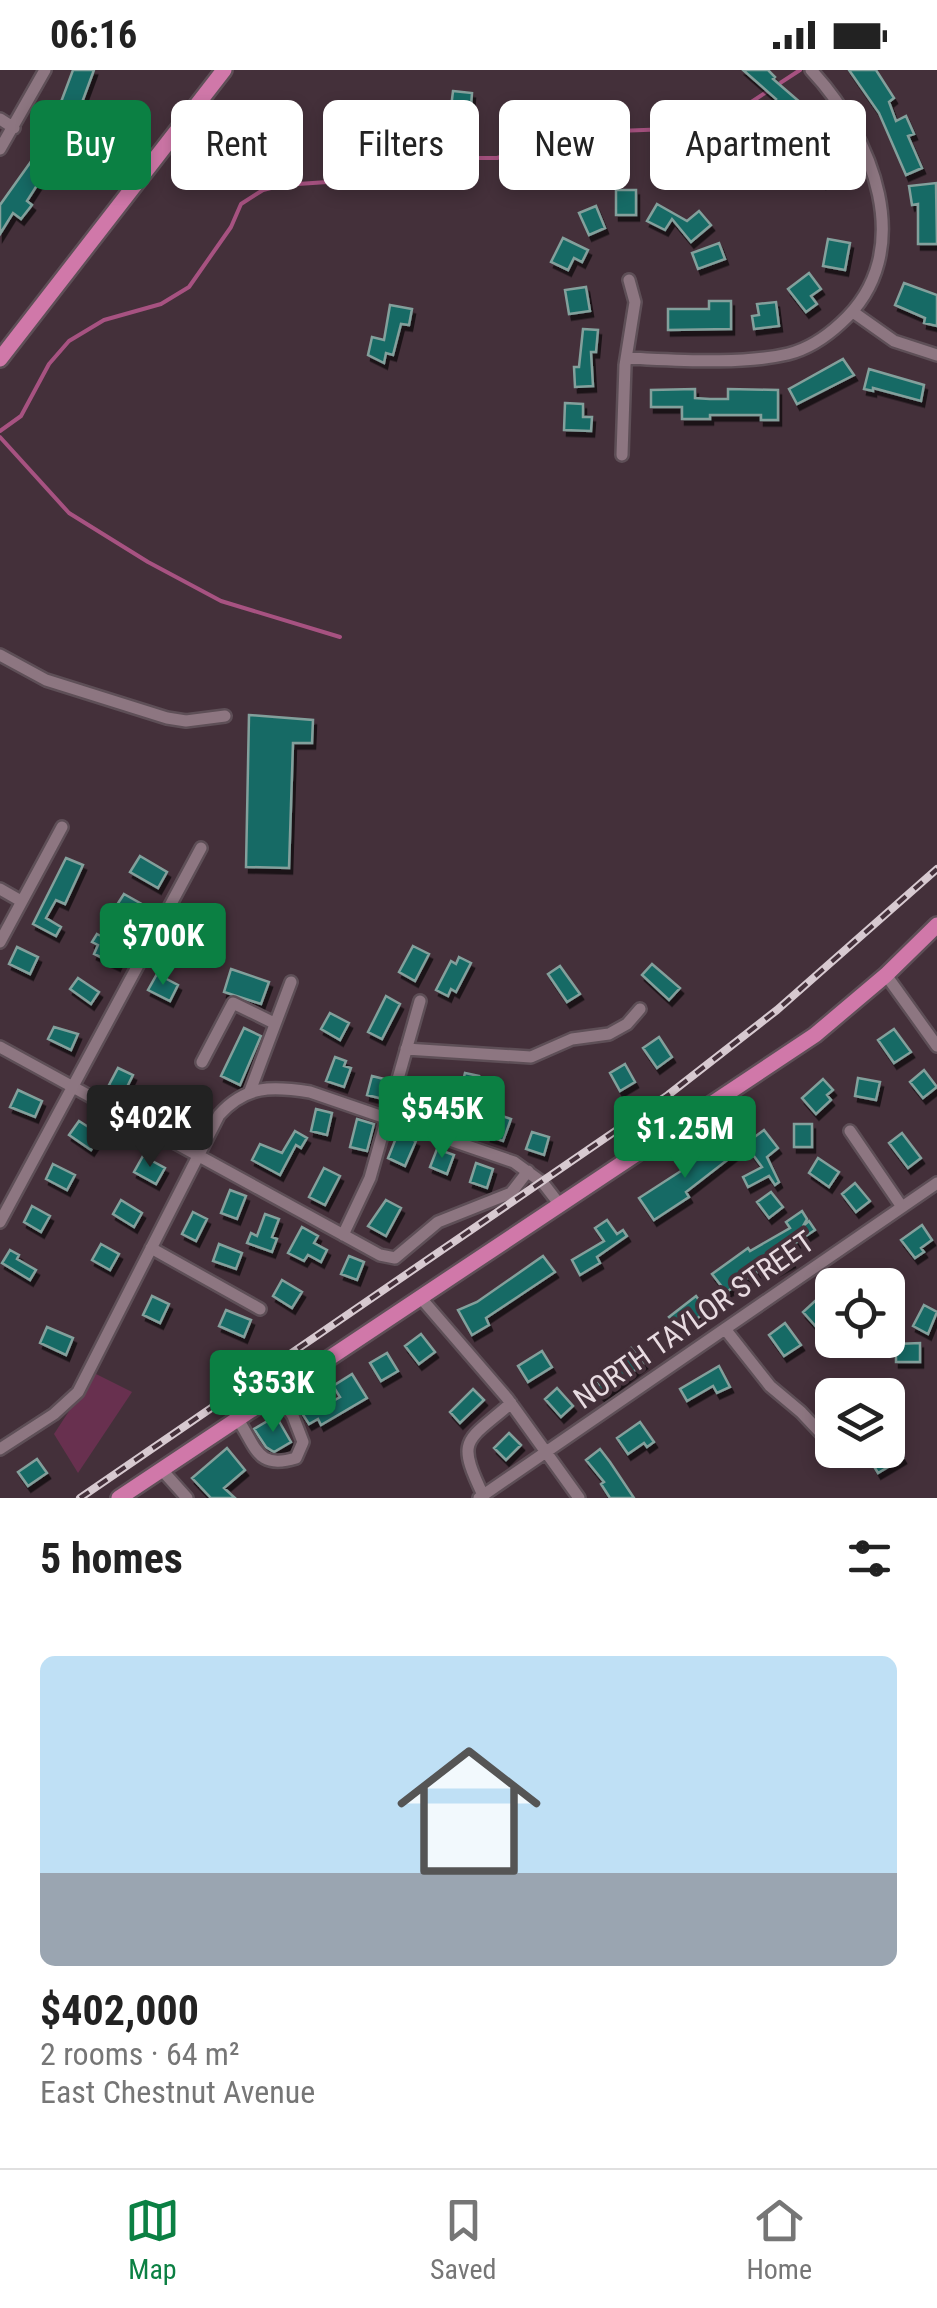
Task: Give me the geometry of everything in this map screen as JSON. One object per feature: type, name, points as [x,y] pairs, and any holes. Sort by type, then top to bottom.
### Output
[{"type":"main road","points":[[0,359],[224,70]]},
{"type":"main road","points":[[119,1498],[816,1035],[937,925]]},
{"type":"street","points":[[0,149],[45,70]]},
{"type":"street","points":[[627,358],[756,358],[789,354],[824,337],[852,312],[870,284],[882,239],[880,200],[868,156],[855,130],[811,70]]},
{"type":"street","points":[[0,119],[14,128]]},
{"type":"street","points":[[622,455],[627,358],[635,302],[629,280]]},
{"type":"street","points":[[852,312],[894,340],[937,355]]},
{"type":"street","points":[[0,656],[46,680],[167,718],[226,716]]},
{"type":"street","points":[[0,942],[62,827]]},
{"type":"street","points":[[0,1222],[201,848]]},
{"type":"street","points":[[0,889],[22,901]]},
{"type":"street","points":[[886,975],[937,1046]]},
{"type":"street","points":[[250,1091],[291,982]]},
{"type":"street","points":[[343,1234],[370,1178],[420,1001]]},
{"type":"street","points":[[202,1062],[233,1003],[274,1023]]},
{"type":"street","points":[[406,1049],[531,1058],[572,1039],[609,1034],[627,1024],[640,1009]]},
{"type":"street","points":[[0,1047],[380,1254],[395,1258],[438,1222],[512,1194],[528,1170]]},
{"type":"street","points":[[0,1449],[54,1414],[78,1392],[219,1115],[250,1091],[264,1087],[310,1092],[489,1152],[528,1170],[544,1182],[560,1205]]},
{"type":"street","points":[[850,1130],[902,1206]]},
{"type":"street","name":"NORTH TAYLOR STREET","points":[[481,1497],[937,1184]]},
{"type":"street","points":[[151,1248],[260,1309]]},
{"type":"street","points":[[420,1297],[511,1404],[578,1498]]},
{"type":"street","points":[[725,1329],[770,1386],[815,1427]]},
{"type":"street","points":[[238,1418],[266,1461],[275,1464],[296,1458],[303,1442],[293,1416],[276,1392]]},
{"type":"street","points":[[481,1497],[469,1467],[466,1446],[511,1404]]},
{"type":"street","points":[[161,1469],[186,1498]]},
{"type":"shaded area","points":[[94,1373],[132,1392],[78,1473],[54,1434]]},
{"type":"building","points":[[73,70],[94,70],[83,100],[62,100]]},
{"type":"building","points":[[743,70],[768,70],[797,100],[776,99]]},
{"type":"building","points":[[849,70],[876,70],[894,98],[889,102],[896,121],[906,116],[914,134],[908,136],[922,168],[906,175],[879,113]]},
{"type":"building","points":[[453,91],[472,93],[471,100],[452,100]]},
{"type":"building","points":[[30,163],[30,190],[34,190],[27,201],[32,205],[21,219],[13,213],[0,234],[0,205]]},
{"type":"building","points":[[936,183],[937,244],[918,244],[918,204],[912,205],[909,186]]},
{"type":"building","points":[[616,190],[636,190],[636,215],[616,215]]},
{"type":"building","points":[[657,204],[687,221],[699,211],[711,225],[691,242],[672,219],[665,230],[647,221]]},
{"type":"building","points":[[596,206],[605,228],[589,235],[579,213]]},
{"type":"building","points":[[563,238],[588,250],[582,262],[574,258],[568,270],[551,262]]},
{"type":"building","points":[[828,239],[850,243],[845,270],[823,266]]},
{"type":"building","points":[[719,243],[725,259],[698,269],[692,253]]},
{"type":"building","points":[[809,273],[821,289],[811,296],[817,304],[806,312],[788,289]]},
{"type":"building","points":[[904,283],[937,295],[937,326],[924,323],[925,318],[895,305]]},
{"type":"building","points":[[586,287],[590,311],[569,314],[565,290]]},
{"type":"building","points":[[709,301],[731,301],[731,329],[668,330],[668,309],[709,309]]},
{"type":"building","points":[[776,302],[779,326],[754,329],[752,316],[759,315],[757,304]]},
{"type":"building","points":[[390,305],[412,309],[409,325],[401,324],[393,355],[386,353],[384,363],[368,355],[372,337],[384,340]]},
{"type":"building","points":[[583,329],[598,330],[596,352],[591,352],[593,386],[575,387],[574,367],[579,367]]},
{"type":"building","points":[[843,359],[854,375],[797,404],[789,389]]},
{"type":"building","points":[[869,369],[924,385],[921,401],[864,389]]},
{"type":"building","points":[[695,389],[695,398],[710,399],[728,399],[728,389],[778,390],[778,420],[761,420],[761,415],[682,419],[682,407],[651,407],[651,390]]},
{"type":"building","points":[[565,403],[583,404],[583,417],[592,417],[591,431],[564,430]]},
{"type":"building","points":[[249,715],[313,720],[312,743],[293,743],[289,868],[246,867]]},
{"type":"building","points":[[140,856],[167,872],[158,888],[130,872]]},
{"type":"building","points":[[66,858],[83,865],[65,904],[56,900],[46,918],[61,927],[56,936],[33,924]]},
{"type":"building","points":[[124,894],[147,907],[137,925],[113,911]]},
{"type":"building","points":[[97,934],[125,948],[117,965],[94,954],[98,945],[92,942]]},
{"type":"building","points":[[413,946],[429,954],[415,981],[399,972]]},
{"type":"building","points":[[17,947],[38,957],[30,974],[9,964]]},
{"type":"building","points":[[459,957],[471,963],[456,992],[451,989],[448,996],[436,990],[451,961],[456,964]]},
{"type":"building","points":[[652,964],[680,988],[669,1000],[642,975]]},
{"type":"building","points":[[560,966],[580,994],[567,1002],[548,974]]},
{"type":"building","points":[[231,969],[269,982],[261,1004],[224,992]]},
{"type":"building","points":[[157,974],[178,985],[170,1001],[148,990]]},
{"type":"building","points":[[78,978],[99,992],[91,1004],[70,989]]},
{"type":"building","points":[[386,996],[400,1004],[382,1039],[368,1032]]},
{"type":"building","points":[[330,1013],[349,1023],[340,1040],[321,1029]]},
{"type":"building","points":[[54,1027],[78,1034],[71,1050],[48,1039]]},
{"type":"building","points":[[244,1028],[261,1036],[240,1085],[221,1076]]},
{"type":"building","points":[[894,1029],[911,1052],[894,1063],[878,1040]]},
{"type":"building","points":[[659,1037],[672,1057],[657,1068],[643,1048]]},
{"type":"building","points":[[335,1057],[351,1068],[344,1087],[326,1081]]},
{"type":"building","points":[[625,1064],[635,1082],[620,1091],[610,1073]]},
{"type":"building","points":[[118,1068],[133,1075],[124,1093],[109,1085]]},
{"type":"building","points":[[924,1070],[937,1087],[923,1098],[910,1082]]},
{"type":"building","points":[[465,1073],[479,1076],[464,1126],[447,1122]]},
{"type":"building","points":[[372,1076],[388,1080],[383,1099],[367,1095]]},
{"type":"building","points":[[858,1078],[880,1082],[876,1100],[855,1096]]},
{"type":"building","points":[[823,1079],[833,1090],[827,1095],[831,1100],[816,1114],[802,1098]]},
{"type":"building","points":[[414,1085],[431,1090],[423,1114],[406,1109]]},
{"type":"building","points":[[18,1090],[42,1101],[35,1117],[10,1107]]},
{"type":"building","points":[[316,1109],[332,1113],[327,1135],[311,1131]]},
{"type":"building","points":[[496,1114],[511,1119],[503,1141],[488,1136]]},
{"type":"building","points":[[357,1119],[374,1124],[367,1151],[350,1147]]},
{"type":"building","points":[[79,1121],[101,1135],[91,1150],[69,1135]]},
{"type":"building","points":[[794,1124],[812,1124],[812,1147],[794,1147]]},
{"type":"building","points":[[764,1130],[778,1148],[767,1157],[779,1182],[775,1185],[769,1176],[748,1187],[743,1177],[762,1167],[745,1144]]},
{"type":"building","points":[[295,1131],[307,1138],[301,1148],[296,1145],[280,1175],[252,1160],[260,1144],[282,1153]]},
{"type":"building","points":[[532,1132],[549,1137],[544,1155],[526,1149]]},
{"type":"building","points":[[398,1133],[416,1141],[405,1166],[388,1158]]},
{"type":"building","points":[[902,1133],[921,1158],[908,1168],[889,1143]]},
{"type":"building","points":[[725,1139],[735,1154],[686,1192],[689,1197],[654,1220],[639,1198]]},
{"type":"building","points":[[437,1149],[454,1155],[447,1174],[430,1167]]},
{"type":"building","points":[[143,1156],[165,1168],[156,1184],[134,1172]]},
{"type":"building","points":[[818,1158],[839,1172],[829,1187],[809,1173]]},
{"type":"building","points":[[476,1163],[493,1169],[487,1188],[470,1182]]},
{"type":"building","points":[[53,1164],[75,1175],[67,1190],[46,1179]]},
{"type":"building","points":[[324,1168],[340,1176],[325,1205],[309,1197]]},
{"type":"building","points":[[855,1183],[870,1201],[856,1212],[842,1194]]},
{"type":"building","points":[[230,1190],[246,1196],[237,1219],[221,1213]]},
{"type":"building","points":[[771,1192],[783,1207],[769,1218],[757,1202]]},
{"type":"building","points":[[121,1200],[142,1213],[134,1227],[113,1214]]},
{"type":"building","points":[[386,1200],[401,1208],[386,1236],[368,1226]]},
{"type":"building","points":[[32,1206],[50,1216],[41,1232],[24,1222]]},
{"type":"building","points":[[802,1211],[807,1219],[803,1226],[809,1221],[815,1230],[785,1250],[792,1262],[777,1270],[773,1262],[726,1292],[712,1274],[748,1248],[750,1251],[790,1228],[786,1222]]},
{"type":"building","points":[[193,1212],[207,1219],[196,1241],[182,1234]]},
{"type":"building","points":[[265,1214],[279,1219],[272,1237],[277,1239],[272,1252],[247,1243],[251,1233],[257,1236]]},
{"type":"building","points":[[607,1220],[617,1234],[623,1230],[627,1236],[597,1257],[600,1263],[580,1275],[572,1260],[604,1241],[595,1228]]},
{"type":"building","points":[[922,1225],[932,1240],[915,1258],[901,1240]]},
{"type":"building","points":[[302,1227],[318,1236],[314,1243],[327,1250],[321,1262],[308,1255],[304,1261],[288,1253]]},
{"type":"building","points":[[101,1244],[119,1254],[110,1270],[92,1260]]},
{"type":"building","points":[[219,1244],[242,1253],[236,1269],[213,1261]]},
{"type":"building","points":[[10,1250],[36,1270],[30,1280],[2,1263]]},
{"type":"building","points":[[349,1256],[364,1262],[357,1280],[341,1274]]},
{"type":"building","points":[[543,1256],[555,1272],[486,1318],[489,1325],[472,1335],[458,1310],[477,1302]]},
{"type":"building","points":[[282,1280],[302,1292],[292,1308],[273,1296]]},
{"type":"building","points":[[152,1296],[169,1304],[160,1323],[143,1315]]},
{"type":"building","points":[[696,1296],[707,1311],[691,1323],[687,1317],[677,1326],[669,1317]]},
{"type":"building","points":[[815,1301],[815,1326],[803,1312]]},
{"type":"building","points":[[924,1305],[937,1312],[928,1334],[913,1326]]},
{"type":"building","points":[[226,1310],[251,1320],[244,1337],[219,1326]]},
{"type":"building","points":[[785,1323],[801,1345],[784,1356],[769,1335]]},
{"type":"building","points":[[47,1327],[73,1338],[66,1355],[40,1343]]},
{"type":"building","points":[[421,1334],[435,1352],[419,1364],[405,1346]]},
{"type":"building","points":[[920,1343],[920,1362],[896,1362],[896,1358],[905,1358],[905,1344]]},
{"type":"building","points":[[631,1348],[644,1363],[602,1396],[595,1388],[600,1384],[594,1378]]},
{"type":"building","points":[[542,1351],[552,1367],[528,1382],[518,1366]]},
{"type":"building","points":[[387,1353],[398,1371],[381,1381],[370,1363]]},
{"type":"building","points":[[719,1366],[730,1387],[717,1393],[713,1386],[687,1401],[680,1389]]},
{"type":"building","points":[[352,1374],[367,1398],[321,1425],[318,1419],[309,1424],[294,1401],[303,1396],[306,1401],[317,1395],[324,1406],[340,1397],[333,1386]]},
{"type":"building","points":[[557,1388],[573,1406],[561,1417],[545,1399]]},
{"type":"building","points":[[473,1389],[484,1400],[460,1423],[450,1412]]},
{"type":"building","points":[[276,1416],[291,1442],[274,1452],[254,1429]]},
{"type":"building","points":[[640,1422],[654,1442],[647,1447],[644,1443],[628,1454],[617,1438]]},
{"type":"building","points":[[509,1433],[521,1445],[506,1460],[494,1448]]},
{"type":"building","points":[[227,1448],[245,1470],[224,1488],[235,1498],[211,1498],[192,1478]]},
{"type":"building","points":[[600,1449],[634,1498],[610,1498],[601,1484],[604,1482],[586,1460]]},
{"type":"building","points":[[37,1459],[47,1473],[28,1486],[18,1472]]},
{"type":"waterway","points":[[0,431],[21,416],[49,364],[69,341],[104,320],[161,304],[189,287],[231,227],[241,204],[263,190],[372,179],[468,158],[497,158],[591,132],[696,128],[730,116],[800,70]]},
{"type":"waterway","points":[[0,437],[69,513],[148,562],[221,601],[340,637]]},
{"type":"railway","points":[[80,1498],[668,1095],[777,1010],[937,869]]}]
